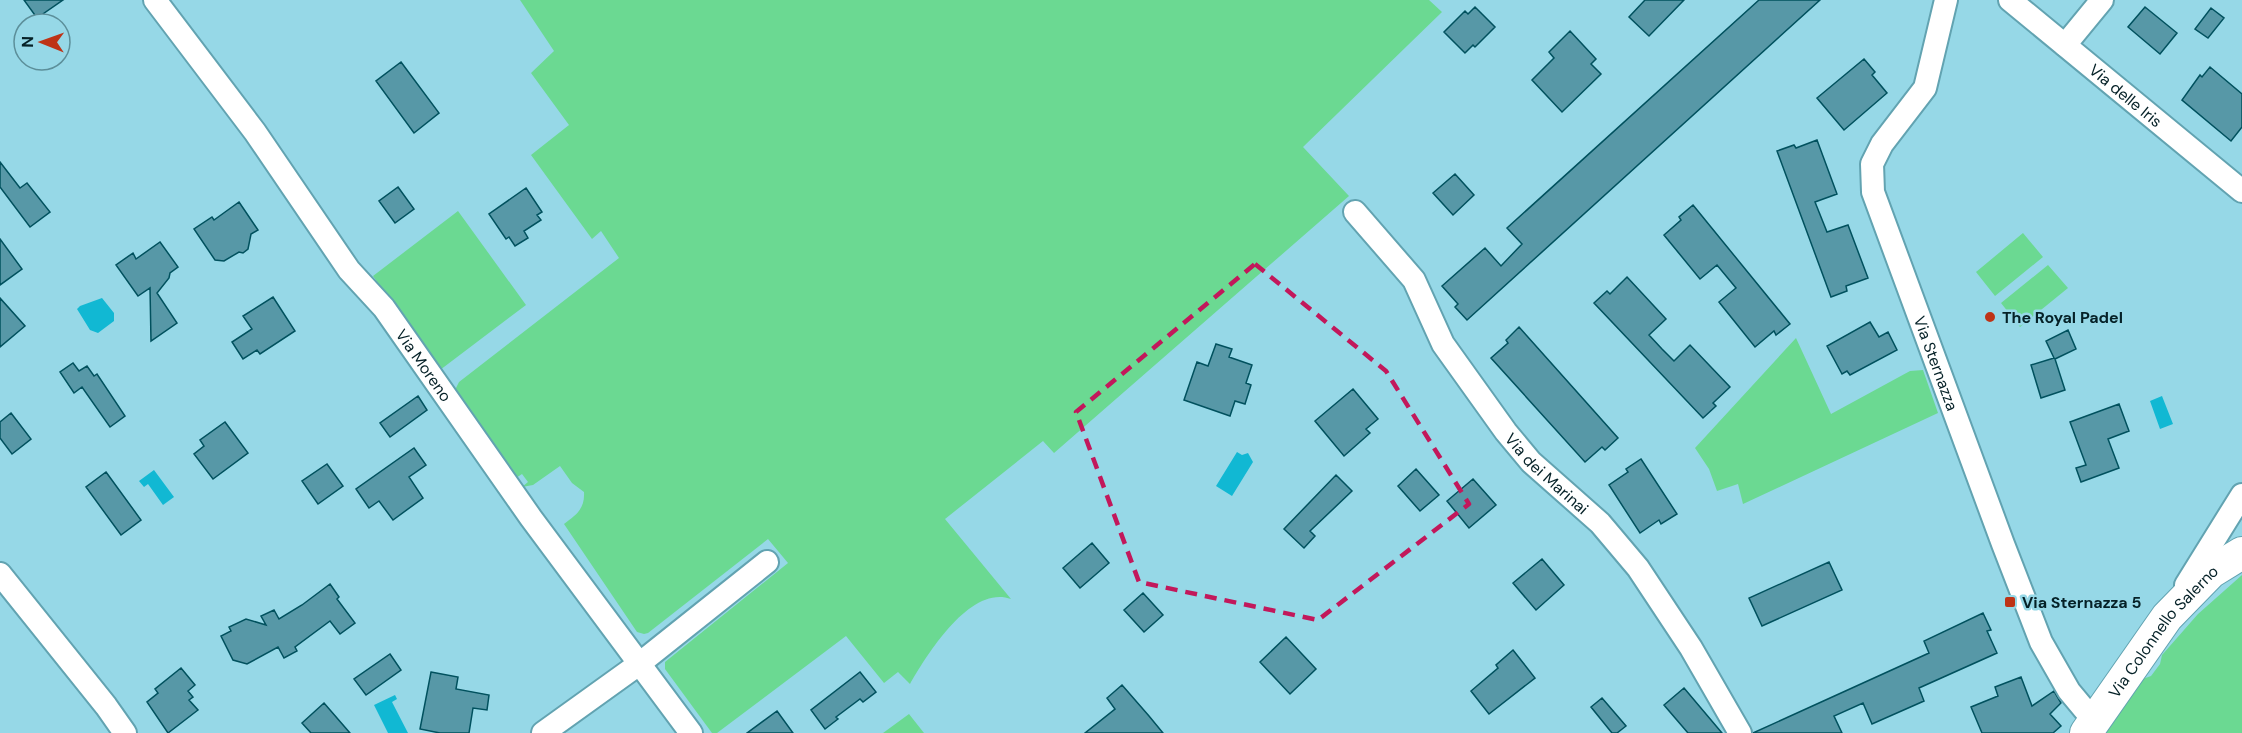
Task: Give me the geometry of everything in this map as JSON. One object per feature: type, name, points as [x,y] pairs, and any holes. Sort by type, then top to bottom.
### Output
[{"type":"main road","name":"Via Colonnello Salerno","points":[[2090,727],[2167,617],[2211,572],[2242,553]]},
{"type":"street","name":"Via Moreno","points":[[155,0],[255,132],[349,270],[384,308],[531,518],[691,733]]},
{"type":"street","name":"Via Sternazza","points":[[1946,0],[1925,88],[1882,144],[1872,164],[1873,192],[2041,642],[2090,727]]},
{"type":"street","name":"Via delle Iris","points":[[2010,0],[2239,183]]},
{"type":"street","points":[[2065,45],[2102,0]]},
{"type":"street","name":"Via dei Marinai","points":[[1355,212],[1414,280],[1443,345],[1506,432],[1531,462],[1600,523],[1638,568],[1691,648],[1740,733]]},
{"type":"street","points":[[2167,617],[2242,495]]},
{"type":"street","points":[[2218,531],[2242,547]]},
{"type":"street","points":[[543,733],[639,664],[767,562]]},
{"type":"street","points":[[0,574],[125,733]]},
{"type":"highlighted area","points":[[1255,264],[1386,371],[1469,504],[1318,620],[1139,582],[1076,412]]},
{"type":"green space","points":[[520,0],[1429,0],[1442,12],[1303,147],[1349,196],[1054,453],[1043,441],[945,519],[1011,599],[996,597],[980,602],[966,612],[939,640],[910,684],[898,672],[884,683],[846,636],[717,733],[712,733],[665,669],[665,662],[788,563],[768,539],[648,633],[637,632],[564,524],[581,507],[584,492],[572,483],[560,466],[533,485],[522,487],[528,482],[522,474],[516,478],[455,390],[459,382],[619,258],[601,231],[592,239],[531,155],[569,125],[531,73],[554,51]]},
{"type":"green space","points":[[458,211],[526,305],[440,370],[373,276]]},
{"type":"green space","points":[[2023,233],[2043,257],[1995,296],[1976,272]]},
{"type":"green space","points":[[2048,265],[2068,288],[2020,327],[2001,303]]},
{"type":"green space","points":[[1796,338],[1831,414],[1910,371],[1923,370],[1938,413],[1743,504],[1738,484],[1717,491],[1709,469],[1695,448]]},
{"type":"green space","points":[[2242,575],[2242,733],[2102,733],[2137,681],[2151,676],[2160,664],[2162,655],[2198,614]]},
{"type":"green space","points":[[909,714],[924,733],[883,733]]},
{"type":"water","points":[[102,298],[114,313],[114,321],[98,333],[90,330],[77,309]]},
{"type":"water","points":[[2162,396],[2173,424],[2160,429],[2150,401]]},
{"type":"water","points":[[1237,452],[1242,455],[1248,453],[1253,462],[1232,496],[1216,486]]},
{"type":"water","points":[[154,470],[174,497],[163,505],[148,484],[144,487],[139,481]]},
{"type":"water","points":[[395,695],[397,699],[392,702],[408,733],[388,733],[374,705]]},
{"type":"building","points":[[24,0],[63,0],[46,12],[33,12]]},
{"type":"building","points":[[1645,0],[1684,0],[1649,36],[1629,17]]},
{"type":"building","points":[[1759,0],[1820,0],[1467,320],[1455,307],[1458,304],[1442,286],[1485,248],[1501,266],[1522,244],[1507,228]]},
{"type":"building","points":[[1475,7],[1495,27],[1475,47],[1473,45],[1465,53],[1444,32],[1465,11],[1468,14]]},
{"type":"building","points":[[2145,7],[2177,33],[2160,54],[2128,27]]},
{"type":"building","points":[[2211,8],[2224,18],[2208,38],[2195,29]]},
{"type":"building","points":[[1570,31],[1596,59],[1591,64],[1601,74],[1562,112],[1532,80],[1554,58],[1549,52]]},
{"type":"building","points":[[1864,59],[1875,72],[1872,75],[1887,93],[1844,130],[1817,98]]},
{"type":"building","points":[[401,62],[439,113],[414,133],[376,81]]},
{"type":"building","points":[[2210,67],[2242,94],[2242,127],[2231,141],[2182,100],[2200,75],[2202,77]]},
{"type":"building","points":[[1817,140],[1837,194],[1815,202],[1827,232],[1848,225],[1868,278],[1846,286],[1847,291],[1831,297],[1777,151],[1794,145],[1796,148]]},
{"type":"building","points":[[0,162],[20,188],[27,183],[50,212],[30,227],[0,187]]},
{"type":"building","points":[[1455,174],[1474,195],[1453,215],[1433,193]]},
{"type":"building","points":[[398,187],[414,209],[395,223],[379,201]]},
{"type":"building","points":[[526,188],[542,212],[537,215],[541,220],[524,231],[528,238],[515,246],[509,237],[506,239],[489,214]]},
{"type":"building","points":[[239,202],[258,230],[251,234],[248,249],[243,253],[239,252],[224,261],[215,260],[194,229],[212,217],[214,220]]},
{"type":"building","points":[[1693,205],[1790,324],[1776,335],[1774,331],[1755,347],[1719,302],[1736,288],[1717,265],[1700,279],[1664,235]]},
{"type":"building","points":[[0,239],[22,269],[0,285]]},
{"type":"building","points":[[160,242],[178,267],[170,273],[169,278],[157,293],[177,323],[151,341],[150,288],[138,296],[116,265],[133,253],[136,259]]},
{"type":"building","points":[[1627,277],[1666,319],[1649,335],[1662,349],[1674,361],[1690,345],[1730,387],[1713,403],[1716,406],[1703,418],[1594,303],[1607,291],[1610,294]]},
{"type":"building","points":[[273,297],[295,331],[260,354],[257,350],[243,359],[232,342],[252,329],[243,316]]},
{"type":"building","points":[[0,298],[25,326],[0,347]]},
{"type":"building","points":[[1870,322],[1879,337],[1888,332],[1897,350],[1850,375],[1847,371],[1842,374],[1827,346]]},
{"type":"building","points":[[1519,327],[1618,438],[1605,450],[1602,447],[1585,462],[1491,358],[1508,343],[1506,340]]},
{"type":"building","points":[[2068,330],[2076,349],[2055,359],[2065,390],[2041,398],[2031,365],[2054,358],[2046,341]]},
{"type":"building","points":[[1216,344],[1232,349],[1229,357],[1252,365],[1246,383],[1251,385],[1245,404],[1235,401],[1230,416],[1184,400],[1197,362],[1208,366]]},
{"type":"building","points":[[73,363],[79,371],[87,366],[94,376],[97,374],[125,416],[110,427],[82,387],[74,393],[60,372]]},
{"type":"building","points":[[1353,389],[1378,419],[1366,429],[1370,433],[1344,456],[1315,421]]},
{"type":"building","points":[[418,396],[427,410],[390,437],[380,423]]},
{"type":"building","points":[[2119,404],[2129,431],[2108,439],[2119,468],[2081,482],[2076,468],[2086,465],[2070,422]]},
{"type":"building","points":[[11,413],[31,439],[12,454],[0,438],[0,422]]},
{"type":"building","points":[[225,422],[248,453],[213,479],[194,454],[204,446],[200,440]]},
{"type":"building","points":[[414,448],[426,465],[409,477],[423,498],[393,520],[379,501],[369,508],[356,489]]},
{"type":"building","points":[[1641,459],[1677,514],[1661,524],[1659,520],[1640,533],[1609,485],[1628,472],[1626,469]]},
{"type":"building","points":[[327,464],[343,486],[318,504],[302,481]]},
{"type":"building","points":[[1416,469],[1439,495],[1420,511],[1398,486]]},
{"type":"building","points":[[106,472],[141,520],[121,535],[86,487]]},
{"type":"building","points":[[1336,475],[1352,491],[1310,531],[1315,536],[1304,548],[1284,529]]},
{"type":"building","points":[[1473,479],[1496,505],[1469,528],[1447,501]]},
{"type":"building","points":[[1092,543],[1109,563],[1080,588],[1063,568]]},
{"type":"building","points":[[1542,559],[1564,585],[1536,610],[1513,583]]},
{"type":"building","points":[[1829,562],[1842,590],[1762,626],[1749,598]]},
{"type":"building","points":[[330,584],[339,597],[337,599],[355,623],[340,634],[330,621],[295,647],[297,651],[284,658],[278,647],[247,664],[233,660],[221,636],[231,631],[229,627],[246,619],[266,625],[261,616],[274,610],[279,619]]},
{"type":"building","points":[[1143,593],[1163,615],[1144,632],[1124,610]]},
{"type":"building","points":[[1983,613],[1991,630],[1987,631],[1997,653],[1919,688],[1924,701],[1872,724],[1863,703],[1834,716],[1842,733],[1753,733],[1929,653],[1924,641]]},
{"type":"building","points":[[1286,637],[1316,669],[1290,694],[1260,662]]},
{"type":"building","points":[[1513,650],[1535,678],[1489,714],[1471,691],[1498,668],[1496,665]]},
{"type":"building","points":[[390,654],[401,670],[366,695],[354,679]]},
{"type":"building","points":[[181,668],[195,685],[188,691],[193,697],[189,700],[198,710],[168,733],[147,702],[158,693],[155,689]]},
{"type":"building","points":[[431,672],[458,677],[456,689],[489,695],[487,710],[473,708],[469,733],[440,733],[420,729]]},
{"type":"building","points":[[860,672],[876,692],[863,702],[860,699],[836,717],[838,719],[825,729],[811,710]]},
{"type":"building","points":[[2021,677],[2032,706],[2054,691],[2061,703],[2050,714],[2061,726],[2053,733],[1982,733],[1971,707],[1998,696],[1995,687]]},
{"type":"building","points":[[1122,685],[1163,733],[1085,733],[1115,709],[1107,698]]},
{"type":"building","points":[[1684,688],[1722,733],[1688,733],[1664,705]]},
{"type":"building","points":[[1602,698],[1626,726],[1617,733],[1612,733],[1591,707]]},
{"type":"building","points":[[324,703],[350,733],[311,733],[302,723]]},
{"type":"building","points":[[777,711],[793,733],[747,733]]},
{"type":"place","name":"The Royal Padel","points":[[1990,317]]},
{"type":"place","name":"Via Sternazza 5","points":[[2010,602]]}]
